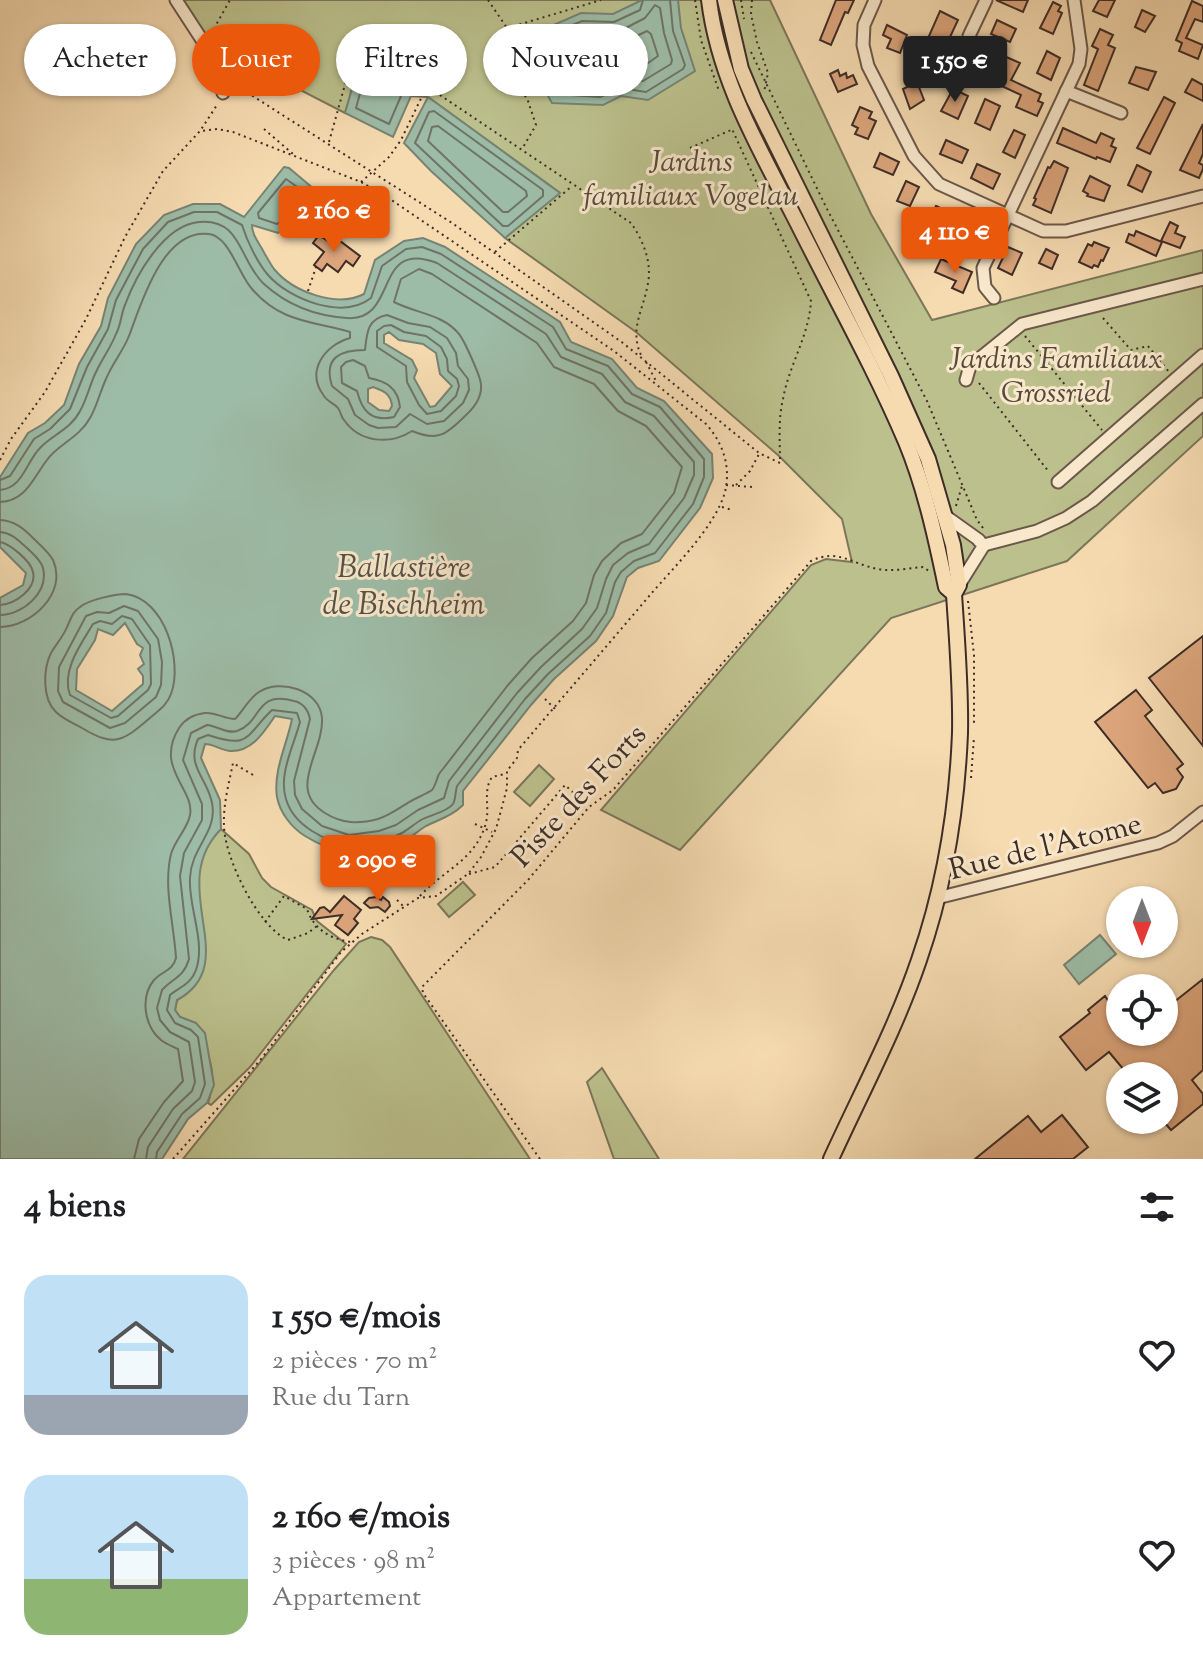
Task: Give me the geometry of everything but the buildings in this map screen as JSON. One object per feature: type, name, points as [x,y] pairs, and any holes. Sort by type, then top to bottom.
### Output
[{"type":"main road","points":[[709,0],[716,43],[745,123],[834,294],[907,444],[946,552]]},
{"type":"main road","points":[[725,0],[745,79],[891,376],[949,513],[946,587],[956,590],[960,734],[956,785],[937,898],[905,998],[831,1159]]},
{"type":"street","points":[[176,0],[192,24]]},
{"type":"street","points":[[875,0],[864,25],[863,45],[868,66],[914,156],[939,184],[1043,231],[1066,231],[1203,196]]},
{"type":"street","points":[[968,64],[969,36],[986,0]]},
{"type":"street","points":[[994,298],[985,287],[983,268],[1079,64],[1081,49],[1074,0]]},
{"type":"street","points":[[1066,91],[1121,113]]},
{"type":"street","points":[[968,376],[970,366],[1022,324],[1203,279]]},
{"type":"street","points":[[1058,482],[1203,355]]},
{"type":"street","points":[[946,552],[1037,531],[1066,518],[1092,501],[1203,404]]},
{"type":"street","points":[[949,513],[984,542]]},
{"type":"street","points":[[956,590],[984,542]]},
{"type":"street","name":"Rue de l'Atome","points":[[937,898],[1158,843],[1173,836],[1203,812]]},
{"type":"path","points":[[216,24],[230,0]]},
{"type":"path","points":[[488,0],[504,24]]},
{"type":"path","points":[[520,24],[601,0]]},
{"type":"path","points":[[741,0],[744,25]]},
{"type":"path","points":[[752,0],[751,14],[757,42],[768,73],[763,96],[759,97]]},
{"type":"path","points":[[751,51],[927,401],[984,542]]},
{"type":"path","points":[[0,460],[11,439],[45,392],[86,319],[125,237],[163,171],[200,131],[221,96]]},
{"type":"path","points":[[253,96],[494,252],[644,359],[759,453],[780,463],[779,426],[783,397],[810,319],[811,301],[732,129]]},
{"type":"path","points":[[329,144],[343,96]]},
{"type":"path","points":[[361,182],[389,157],[401,140],[422,96]]},
{"type":"path","points":[[443,96],[631,223],[640,235],[649,277],[636,325],[639,350],[658,384]]},
{"type":"path","points":[[522,150],[536,125],[525,96]]},
{"type":"path","points":[[690,148],[739,126]]},
{"type":"path","points":[[200,131],[217,129],[233,132],[361,182],[382,194],[658,384],[706,424],[718,437],[724,452],[726,485],[719,507],[614,642],[518,750],[517,758],[506,774],[507,788],[494,833],[481,857],[468,874],[436,896],[418,898]]},
{"type":"path","points":[[264,129],[295,156]]},
{"type":"path","points":[[494,252],[573,186]]},
{"type":"path","points":[[351,237],[382,194]]},
{"type":"path","points":[[308,291],[316,267]]},
{"type":"path","points":[[1097,305],[1102,316],[1131,350],[1148,346],[1174,380]]},
{"type":"path","points":[[1018,327],[1108,438]]},
{"type":"path","points":[[968,376],[1058,482]]},
{"type":"path","points":[[736,485],[750,471],[759,453]]},
{"type":"path","points":[[949,513],[959,501],[962,484]]},
{"type":"path","points":[[726,485],[752,487]]},
{"type":"path","points":[[719,507],[732,510]]},
{"type":"path","points":[[704,529],[711,534]]},
{"type":"path","points":[[688,550],[693,554]]},
{"type":"path","name":"Piste des Forts","points":[[540,1159],[423,993],[422,987],[528,880],[589,807],[613,790],[811,561],[835,554],[882,570],[923,567],[932,573]]},
{"type":"path","points":[[668,574],[673,578]]},
{"type":"path","points":[[649,596],[653,600]]},
{"type":"path","points":[[630,618],[634,622]]},
{"type":"path","points":[[545,699],[555,709]]},
{"type":"path","points":[[253,775],[233,763],[223,827],[237,876],[264,923],[275,935],[288,940],[317,926]]},
{"type":"path","points":[[173,1159],[262,1058],[341,952],[418,898],[465,859],[484,828],[487,784],[498,774],[506,774]]},
{"type":"path","points":[[468,874],[495,867],[565,785],[578,797]]},
{"type":"path","points":[[475,824],[494,833]]},
{"type":"path","points":[[264,923],[284,896],[307,909],[310,920],[332,939],[352,943]]},
{"type":"path","points":[[397,900],[404,907]]},
{"type":"green space","points":[[181,0],[770,0],[871,214],[932,320],[1203,250],[1203,436],[1067,561],[891,618],[680,850],[601,810],[811,565],[826,559],[852,562],[842,519],[779,456],[636,332],[505,238],[559,192],[428,97],[411,96],[467,96],[467,24],[336,24],[336,96],[350,96],[345,113],[312,96],[320,96],[320,24],[197,24]]},
{"type":"green space","points":[[539,765],[554,779],[530,806],[514,792]]},
{"type":"green space","points":[[221,829],[249,854],[262,878],[271,887],[312,910],[317,921],[346,944],[250,1067],[211,1105],[208,1103],[212,1072],[204,1044],[196,1023],[180,1017],[175,1010],[177,1000],[192,989],[200,976],[204,961],[198,872],[205,852]]},
{"type":"green space","points":[[463,882],[475,895],[449,917],[438,904]]},
{"type":"green space","points":[[371,937],[382,940],[390,947],[530,1159],[183,1159],[334,970],[359,942]]},
{"type":"green space","points":[[602,1068],[659,1159],[614,1159],[587,1082]]},
{"type":"water","points":[[642,0],[678,0],[681,28],[695,71],[648,100],[621,96],[648,96],[648,24],[556,24],[581,13],[613,14]]},
{"type":"water","points":[[350,96],[411,96],[393,137],[345,113]]},
{"type":"water","points":[[548,96],[621,96],[603,105],[552,103]]},
{"type":"water","points":[[428,97],[560,193],[505,238],[404,143]]},
{"type":"water","name":"Ballastière de Bischheim","points":[[284,167],[314,189],[304,214],[278,233],[252,225],[252,228],[270,264],[282,277],[304,291],[329,298],[353,298],[364,294],[375,260],[404,241],[423,238],[445,247],[560,322],[571,342],[612,359],[637,388],[664,401],[712,454],[713,478],[700,508],[659,561],[638,568],[627,577],[613,616],[596,641],[554,679],[463,791],[463,805],[406,840],[381,850],[342,851],[317,843],[291,824],[281,809],[276,787],[292,719],[275,716],[257,740],[245,748],[227,750],[205,744],[201,758],[220,800],[221,829],[206,851],[200,875],[205,966],[196,984],[177,1000],[175,1010],[180,1017],[196,1023],[205,1033],[214,1085],[207,1103],[188,1119],[162,1159],[0,1159],[0,598],[23,585],[26,573],[0,547],[0,477],[28,433],[45,423],[64,405],[79,364],[101,326],[108,298],[136,244],[164,215],[193,204],[220,204],[244,217]],"holes":[[[389,332],[399,340],[423,344],[436,353],[440,374],[452,386],[435,406],[430,407],[414,378],[417,370],[412,360],[384,343],[384,335]],[[373,387],[388,396],[392,406],[389,411],[379,410],[368,402],[368,389]],[[125,623],[137,644],[143,648],[140,655],[144,664],[138,669],[143,676],[143,684],[112,711],[76,690],[77,669],[95,640],[98,629],[113,635]]]},
{"type":"water","points":[[1100,935],[1106,942],[1106,958],[1111,958],[1079,984],[1064,965]]},
{"type":"park label","name":"Jardins familiaux Vogelau","points":[[691,178]]},
{"type":"park label","name":"Jardins Familiaux Grossried","points":[[1056,375]]}]
